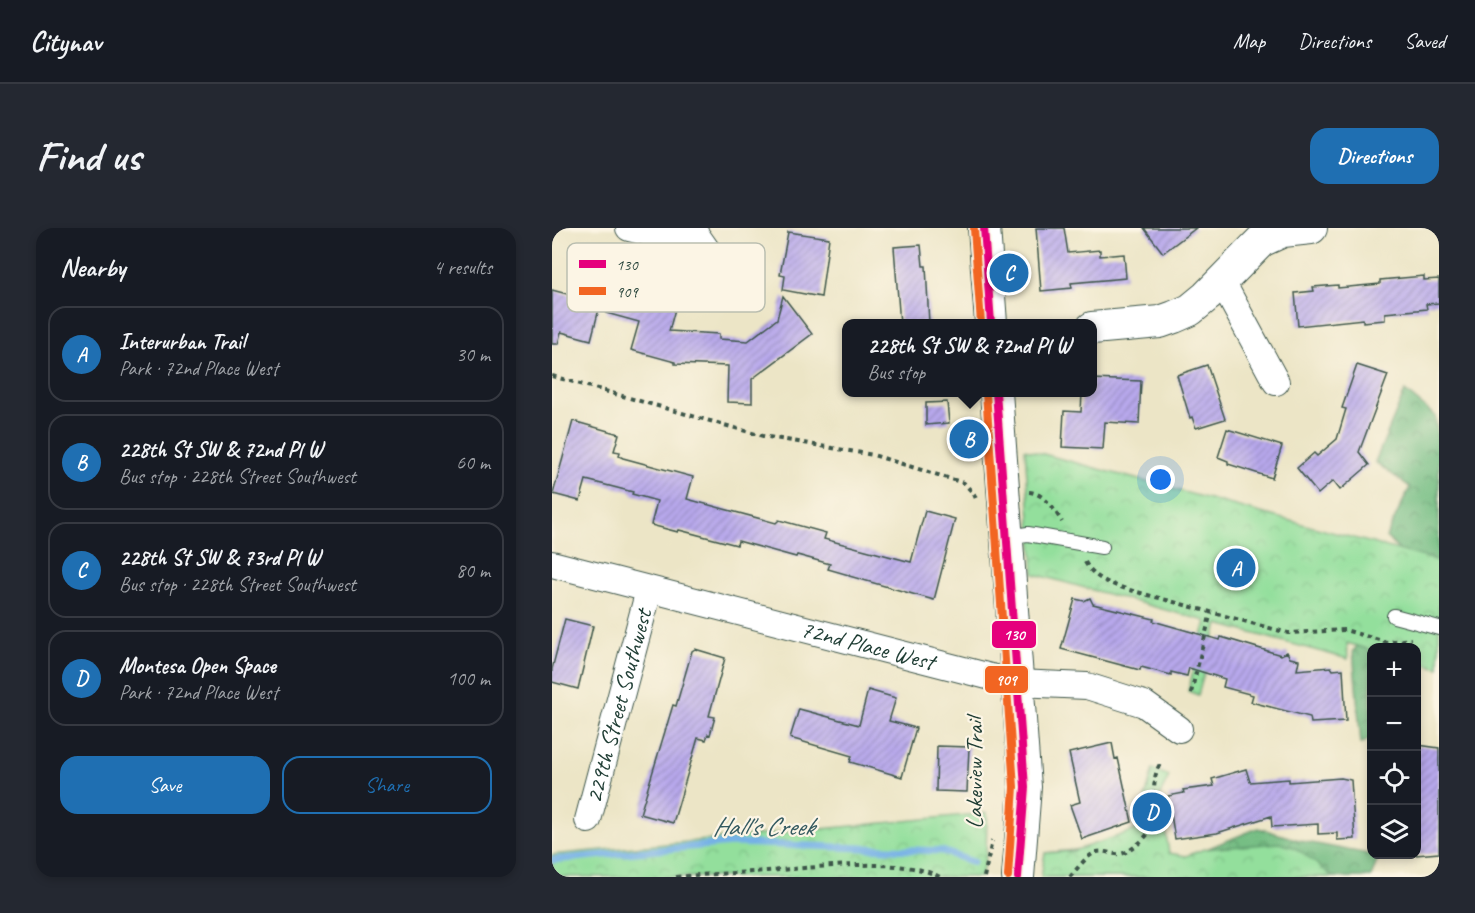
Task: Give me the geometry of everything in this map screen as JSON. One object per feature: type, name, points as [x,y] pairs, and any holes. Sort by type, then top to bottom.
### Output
[{"type":"street","points":[[629,228],[664,237],[692,229],[702,243]]},
{"type":"street","points":[[984,228],[991,319]]},
{"type":"street","points":[[1097,328],[1160,322],[1174,318],[1190,310],[1222,282],[1261,241],[1283,231],[1311,228]]},
{"type":"street","points":[[1222,282],[1276,382]]},
{"type":"street","points":[[996,397],[1025,787],[1018,877]]},
{"type":"street","name":"72nd Place West","points":[[552,564],[1017,683],[1087,686],[1144,704],[1179,729]]},
{"type":"street","name":"229th Street Southwest","points":[[588,820],[649,590]]},
{"type":"lane","points":[[1005,537],[1028,534],[1102,547]]},
{"type":"lane","points":[[1394,616],[1439,628]]},
{"type":"path","points":[[552,376],[763,436],[873,455],[964,483],[974,494]]},
{"type":"path","points":[[1024,491],[1036,492],[1047,502],[1091,572],[1102,580],[1126,589],[1288,633],[1345,630],[1386,642],[1416,638]]},
{"type":"path","points":[[1191,693],[1211,612]]},
{"type":"path","points":[[1070,877],[1096,852],[1120,854],[1129,850],[1149,831],[1153,816],[1155,778],[1160,764]]},
{"type":"path","name":"Lakeview Trail","points":[[984,877],[993,836]]},
{"type":"path","points":[[676,877],[860,864],[899,866],[940,877]]},
{"type":"green space","points":[[1405,391],[1435,416],[1439,446],[1439,571],[1429,580],[1386,537],[1410,487],[1375,462]]},
{"type":"green space","points":[[1025,449],[1439,561],[1439,668],[1421,663],[1421,643],[1367,643],[1367,649],[1347,643],[1348,659],[1218,624],[1198,695],[1188,691],[1206,621],[1034,574]]},
{"type":"green space","points":[[1391,608],[1429,617],[1421,654],[1421,643],[1367,643],[1367,740],[1361,744],[1353,651]]},
{"type":"green space","points":[[1153,769],[1169,776],[1160,795],[1169,853],[1186,856],[1204,849],[1279,843],[1303,853],[1333,877],[1041,877],[1045,853],[1073,851],[1136,830]]},
{"type":"green space","points":[[987,813],[986,856],[981,877],[552,877],[552,855]]},
{"type":"green space","points":[[1258,828],[1306,842],[1367,854],[1367,859],[1378,859],[1371,877],[1042,877],[1045,853],[1155,842],[1169,864]]},
{"type":"building","points":[[1036,228],[1064,228],[1068,253],[1100,250],[1100,256],[1124,254],[1126,278],[1071,283],[1072,288],[1041,291]]},
{"type":"building","points":[[1144,228],[1196,228],[1163,253]]},
{"type":"building","points":[[788,232],[829,238],[821,297],[783,290],[785,276],[780,275]]},
{"type":"building","points":[[921,245],[923,266],[926,266],[929,319],[900,319],[894,247]]},
{"type":"building","points":[[1424,276],[1424,280],[1439,279],[1439,303],[1426,304],[1427,309],[1385,313],[1385,320],[1363,322],[1363,319],[1298,326],[1295,293],[1314,291],[1313,287],[1338,285],[1338,288],[1380,284],[1380,280]]},
{"type":"building","points":[[552,290],[567,294],[567,312],[598,312],[591,340],[561,332],[558,344],[552,344]]},
{"type":"building","points":[[783,296],[812,334],[752,379],[752,403],[727,402],[728,366],[675,364],[675,362],[631,350],[639,322],[606,313],[674,312],[669,331],[719,334],[719,339],[748,341],[777,319]]},
{"type":"building","points":[[1207,365],[1225,419],[1196,428],[1192,417],[1190,418],[1177,375]]},
{"type":"building","points":[[1357,365],[1388,375],[1359,452],[1369,465],[1340,490],[1333,481],[1318,494],[1297,468],[1314,453],[1317,456],[1337,439],[1346,409],[1342,408]]},
{"type":"building","points":[[1097,379],[1141,381],[1139,424],[1105,422],[1103,449],[1062,447],[1064,411],[1081,412],[1082,397],[1097,397]]},
{"type":"building","points":[[947,402],[949,423],[926,425],[926,403]]},
{"type":"building","points":[[573,421],[619,434],[614,451],[620,452],[619,456],[623,458],[693,477],[687,499],[776,523],[779,520],[826,533],[824,539],[911,562],[925,511],[955,519],[934,600],[849,576],[828,569],[830,564],[797,555],[796,557],[738,541],[737,545],[651,525],[657,501],[632,494],[633,492],[586,480],[580,501],[553,494]]},
{"type":"building","points":[[1227,429],[1282,446],[1272,478],[1228,464],[1228,461],[1218,457]]},
{"type":"building","points":[[1090,598],[1093,604],[1154,619],[1153,621],[1220,640],[1221,637],[1281,655],[1287,652],[1290,658],[1299,660],[1297,670],[1331,667],[1333,670],[1343,669],[1346,721],[1311,723],[1310,717],[1251,702],[1253,695],[1223,687],[1225,679],[1189,668],[1187,676],[1171,672],[1171,675],[1141,667],[1140,670],[1061,649],[1075,599],[1084,601]]},
{"type":"building","points":[[565,619],[593,626],[578,689],[552,682],[552,669]]},
{"type":"building","points":[[695,649],[725,658],[709,716],[715,717],[710,735],[708,734],[706,740],[698,738],[673,823],[640,814],[673,705],[676,706],[692,651]]},
{"type":"building","points":[[868,690],[896,698],[889,721],[916,728],[902,777],[850,762],[852,756],[790,738],[799,709],[859,725]]},
{"type":"building","points":[[1112,743],[1115,759],[1118,758],[1132,822],[1082,839],[1070,805],[1080,802],[1069,753]]},
{"type":"building","points":[[1421,745],[1439,748],[1439,853],[1421,855]]},
{"type":"building","points":[[937,746],[969,747],[967,792],[936,791]]},
{"type":"building","points":[[1246,769],[1250,782],[1289,779],[1289,782],[1341,778],[1351,780],[1355,839],[1337,840],[1337,833],[1318,834],[1318,824],[1272,827],[1271,816],[1217,833],[1175,839],[1168,796],[1184,793],[1183,790],[1214,786],[1212,779]]},
{"type":"waterway","name":"Hall's Creek","points":[[552,860],[732,843],[942,851],[973,862]]},
{"type":"transit line","name":"130","points":[[984,228],[991,319]]},
{"type":"transit line","name":"909","points":[[974,229],[981,319]]},
{"type":"transit line","name":"909","points":[[986,397],[1014,787],[1008,876]]},
{"type":"transit line","name":"130","points":[[996,397],[1025,787],[1018,877]]},
{"type":"place","name":"228th St SW & 73rd Pl W","points":[[1009,273]]},
{"type":"place","name":"228th St SW & 72nd Pl W","points":[[969,439]]},
{"type":"place","name":"Interurban Trail","points":[[1236,568]]},
{"type":"place","name":"Montesa Open Space","points":[[1152,812]]}]
